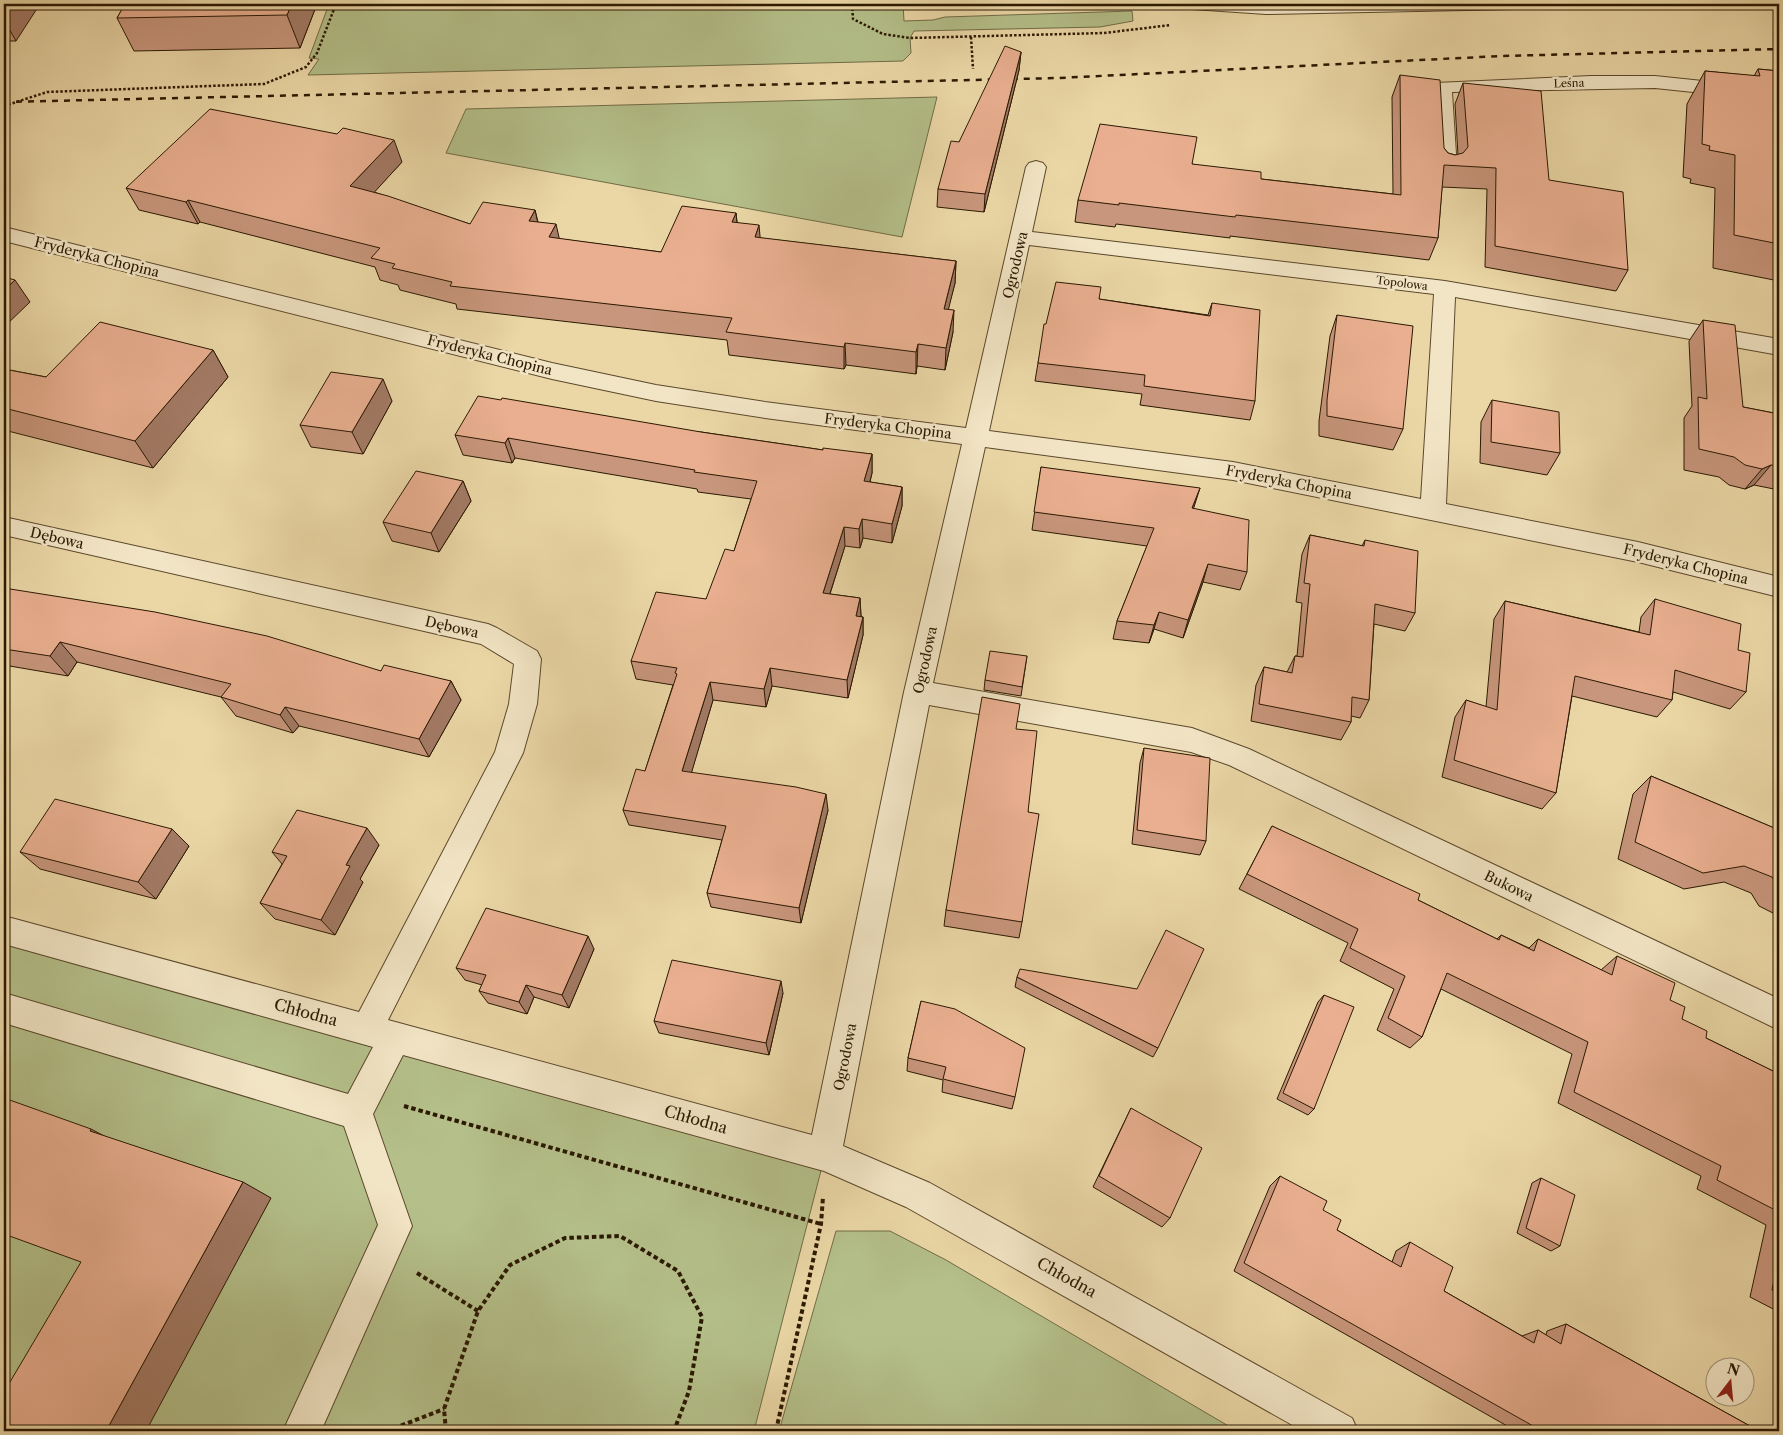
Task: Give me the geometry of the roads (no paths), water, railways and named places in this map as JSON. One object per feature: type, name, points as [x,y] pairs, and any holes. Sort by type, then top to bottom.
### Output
[{"type":"street","points":[[1197,5],[1266,9],[1515,4]]},
{"type":"street","name":"Leśna","points":[[1447,169],[1442,87],[1591,82],[1655,82],[1779,95]]},
{"type":"street","name":"Ogrodowa","points":[[826,1155],[918,692],[1036,167]]},
{"type":"street","name":"Fryderyka Chopina","points":[[4,234],[301,306],[552,371],[656,393],[766,410],[1233,471],[1638,552],[1779,587]]},
{"type":"street","name":"Topolowa","points":[[1021,237],[1445,288],[1779,348]]},
{"type":"street","points":[[1433,511],[1445,288]]},
{"type":"street","name":"Dębowa","points":[[4,526],[488,635],[528,659],[523,704],[509,753],[381,1032]]},
{"type":"street","name":"Bukowa","points":[[918,692],[1192,740],[1239,757],[1779,1015]]},
{"type":"street","name":"Chłodna","points":[[4,930],[826,1155],[918,1195],[1339,1431]]},
{"type":"street","points":[[4,1008],[360,1104]]},
{"type":"street","points":[[302,1431],[394,1226],[360,1104],[381,1032]]},
{"type":"railway","points":[[4,102],[1059,78],[1501,56],[1779,49]]}]
